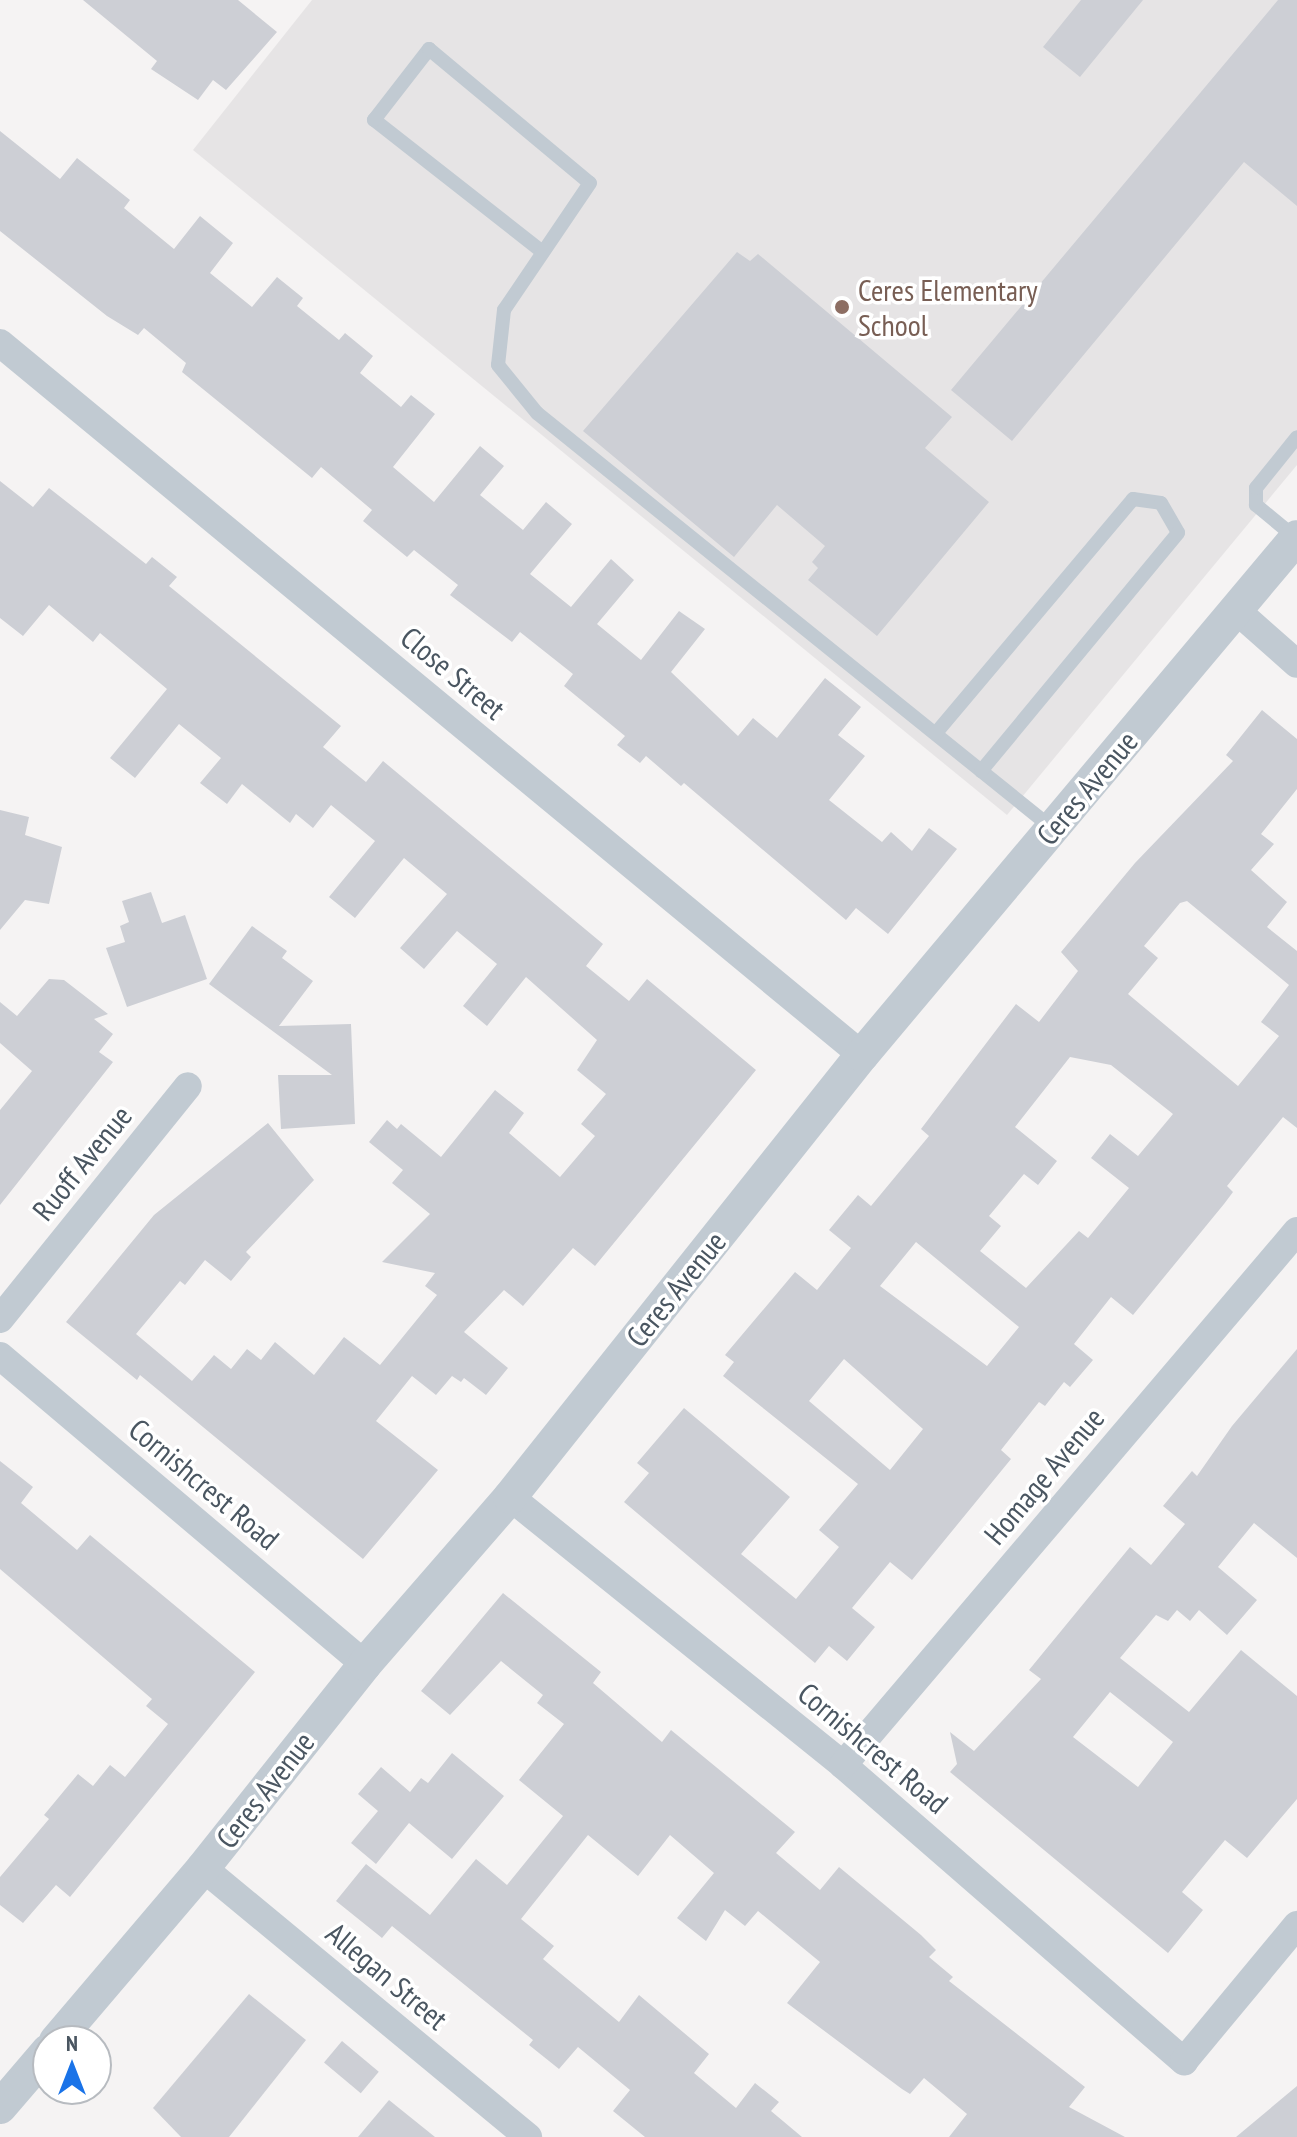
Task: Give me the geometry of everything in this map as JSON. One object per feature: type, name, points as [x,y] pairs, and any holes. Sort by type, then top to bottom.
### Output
[{"type":"street","name":"Close Street","points":[[0,343],[862,1055]]},
{"type":"street","name":"Ceres Avenue","points":[[70,2025],[203,1868],[365,1664],[510,1497],[862,1055],[1297,537]]},
{"type":"street","points":[[1236,610],[1297,664]]},
{"type":"street","name":"Ruoff Avenue","points":[[0,1319],[188,1086]]},
{"type":"street","name":"Homage Avenue","points":[[843,1765],[1297,1231]]},
{"type":"street","name":"Cornishcrest Road","points":[[0,1356],[365,1664]]},
{"type":"street","name":"Cornishcrest Road","points":[[510,1497],[843,1765],[1184,2061],[1297,1925]]},
{"type":"street","name":"Allegan Street","points":[[203,1868],[528,2137]]},
{"type":"street","points":[[0,2107],[32,2070]]},
{"type":"lane","points":[[540,250],[374,120],[429,49],[590,183],[540,250],[504,310],[498,365],[537,413],[1052,828]]},
{"type":"lane","points":[[1297,437],[1256,488],[1256,505],[1297,537]]},
{"type":"lane","points":[[936,733],[1133,499],[1161,503],[1178,533],[981,771]]},
{"type":"shaded area","name":"Ceres Elementary School","points":[[312,0],[1297,0],[1297,465],[1007,815],[193,150]]},
{"type":"building","points":[[83,0],[238,0],[277,32],[226,90],[213,80],[198,100],[151,69],[157,61]]},
{"type":"building","points":[[1081,0],[1143,0],[1080,77],[1043,47]]},
{"type":"building","points":[[1278,0],[1297,0],[1297,206],[1244,162],[1012,441],[951,390]]},
{"type":"building","points":[[0,131],[60,179],[77,158],[130,200],[124,208],[174,249],[200,216],[233,243],[210,273],[252,307],[277,277],[303,298],[297,306],[339,340],[345,333],[373,356],[360,373],[401,407],[411,395],[435,414],[393,467],[434,502],[480,446],[504,466],[480,495],[523,530],[546,502],[572,524],[530,574],[571,607],[611,559],[634,580],[597,624],[641,660],[679,611],[705,629],[671,672],[738,736],[753,718],[777,738],[825,678],[861,707],[838,735],[865,756],[829,800],[882,842],[891,832],[912,851],[929,828],[957,849],[888,934],[856,908],[846,920],[684,783],[681,786],[646,756],[640,763],[617,745],[625,736],[564,686],[573,674],[520,632],[512,642],[450,595],[458,585],[414,550],[407,557],[363,521],[372,510],[321,467],[312,478],[182,372],[186,363],[144,328],[138,335],[107,316],[0,231]]},
{"type":"building","points":[[737,252],[750,261],[758,254],[952,417],[925,448],[989,502],[877,636],[808,580],[818,568],[812,562],[825,546],[777,505],[734,557],[583,431]]},
{"type":"building","points":[[0,481],[33,507],[49,488],[146,564],[152,557],[177,577],[169,586],[341,726],[323,747],[366,782],[383,761],[603,944],[586,966],[629,1001],[647,979],[756,1070],[595,1266],[573,1248],[523,1306],[504,1290],[464,1332],[508,1368],[486,1395],[464,1378],[461,1382],[452,1376],[436,1395],[412,1376],[376,1421],[438,1470],[363,1559],[140,1375],[137,1380],[66,1322],[154,1215],[268,1123],[314,1180],[246,1252],[251,1257],[231,1281],[205,1260],[185,1285],[180,1281],[136,1334],[192,1381],[214,1355],[231,1369],[247,1349],[261,1360],[275,1342],[314,1375],[344,1337],[380,1365],[437,1295],[425,1286],[435,1273],[382,1262],[430,1214],[392,1183],[403,1170],[369,1142],[387,1120],[397,1129],[401,1124],[441,1157],[495,1090],[524,1113],[509,1133],[560,1177],[595,1136],[581,1124],[606,1094],[577,1070],[597,1040],[526,977],[487,1026],[463,1006],[497,964],[457,931],[424,969],[400,948],[447,894],[404,858],[355,918],[329,897],[375,841],[331,805],[313,828],[296,814],[290,823],[242,784],[227,804],[200,783],[221,758],[179,724],[135,778],[110,758],[167,689],[100,633],[93,642],[49,605],[23,636],[0,618]]},
{"type":"building","points":[[1262,710],[1297,739],[1297,789],[1261,834],[1274,844],[1251,870],[1287,902],[1267,927],[1297,951],[1297,1128],[1283,1117],[1227,1186],[1233,1192],[1224,1204],[1133,1315],[1111,1297],[1074,1344],[1093,1360],[1070,1387],[1064,1382],[1045,1406],[1039,1402],[1001,1450],[1011,1459],[912,1580],[890,1562],[852,1608],[875,1627],[847,1661],[829,1646],[815,1663],[624,1502],[649,1473],[637,1463],[684,1408],[790,1497],[741,1554],[796,1599],[839,1547],[819,1530],[858,1484],[723,1376],[734,1362],[725,1355],[795,1272],[817,1290],[851,1248],[829,1230],[858,1195],[871,1206],[929,1136],[921,1129],[1016,1004],[1039,1022],[1078,971],[1061,952],[1135,863],[1233,761],[1226,755]],"holes":[[[1187,901],[1289,985],[1261,1022],[1279,1036],[1238,1086],[1128,994],[1158,958],[1144,946],[1180,903]],[[1070,1057],[1111,1065],[1173,1114],[1138,1156],[1110,1134],[1091,1158],[1129,1188],[1088,1238],[1079,1231],[1026,1288],[980,1251],[1001,1226],[989,1216],[1024,1174],[1038,1185],[1057,1161],[1015,1127]],[[916,1242],[1019,1327],[987,1366],[880,1286]],[[844,1359],[923,1429],[890,1470],[809,1401]]]},
{"type":"building","points":[[0,810],[29,817],[25,835],[62,847],[49,904],[25,900],[0,930]]},
{"type":"building","points":[[151,892],[162,923],[185,915],[207,979],[127,1007],[106,948],[125,942],[120,926],[129,922],[122,901]]},
{"type":"building","points":[[252,926],[287,951],[282,958],[313,981],[279,1026],[351,1024],[355,1124],[281,1129],[278,1075],[332,1075],[209,984]]},
{"type":"building","points":[[49,979],[64,980],[108,1014],[94,1019],[113,1034],[99,1052],[113,1062],[0,1205],[0,1110],[32,1071],[0,1043],[0,1002],[17,1016]]},
{"type":"building","points":[[1297,1349],[1297,1558],[1254,1523],[1218,1567],[1257,1600],[1227,1635],[1199,1610],[1190,1621],[1177,1610],[1168,1621],[1156,1615],[1120,1658],[1189,1712],[1241,1650],[1297,1696],[1297,1799],[1247,1858],[1225,1840],[1182,1892],[1203,1910],[1168,1953],[950,1772],[957,1764],[950,1732],[974,1751],[1041,1679],[1029,1670],[1130,1547],[1151,1565],[1185,1524],[1163,1506],[1192,1471],[1197,1476],[1232,1426]],"holes":[[[1110,1692],[1173,1742],[1138,1787],[1073,1737]]]},
{"type":"building","points":[[0,1461],[33,1487],[21,1503],[77,1550],[90,1535],[255,1672],[70,1897],[56,1885],[23,1923],[0,1905],[0,1877],[49,1819],[44,1815],[78,1774],[93,1786],[110,1765],[125,1777],[168,1724],[146,1706],[152,1699],[0,1569]]},
{"type":"building","points":[[503,1593],[601,1672],[593,1683],[662,1742],[671,1730],[795,1832],[776,1853],[820,1890],[839,1867],[921,1935],[936,1950],[929,1957],[953,1977],[949,1981],[1085,2087],[1069,2107],[1125,2137],[949,2137],[967,2114],[924,2078],[910,2094],[787,2003],[820,1962],[758,1911],[745,1926],[725,1910],[706,1941],[677,1918],[714,1873],[670,1835],[638,1876],[588,1835],[521,1919],[554,1946],[543,1959],[619,2022],[639,1995],[709,2054],[694,2073],[736,2108],[755,2083],[779,2102],[771,2111],[802,2137],[645,2137],[613,2111],[630,2090],[578,2047],[559,2069],[529,2045],[533,2040],[392,1926],[382,1938],[336,1901],[366,1864],[430,1915],[476,1859],[507,1885],[563,1816],[519,1780],[564,1724],[537,1703],[543,1695],[501,1661],[450,1715],[421,1691]]},
{"type":"building","points":[[452,1753],[504,1796],[452,1859],[409,1823],[376,1864],[351,1843],[378,1811],[358,1794],[381,1767],[410,1792],[421,1778],[428,1783]]},
{"type":"building","points":[[249,1994],[306,2040],[229,2137],[181,2137],[153,2108]]},
{"type":"building","points":[[342,2041],[379,2072],[361,2093],[324,2062]]},
{"type":"building","points":[[1297,2086],[1297,2137],[1236,2137]]},
{"type":"building","points":[[389,2100],[435,2137],[358,2137]]},
{"type":"place","name":"Ceres Elementary School","points":[[842,307]]}]
